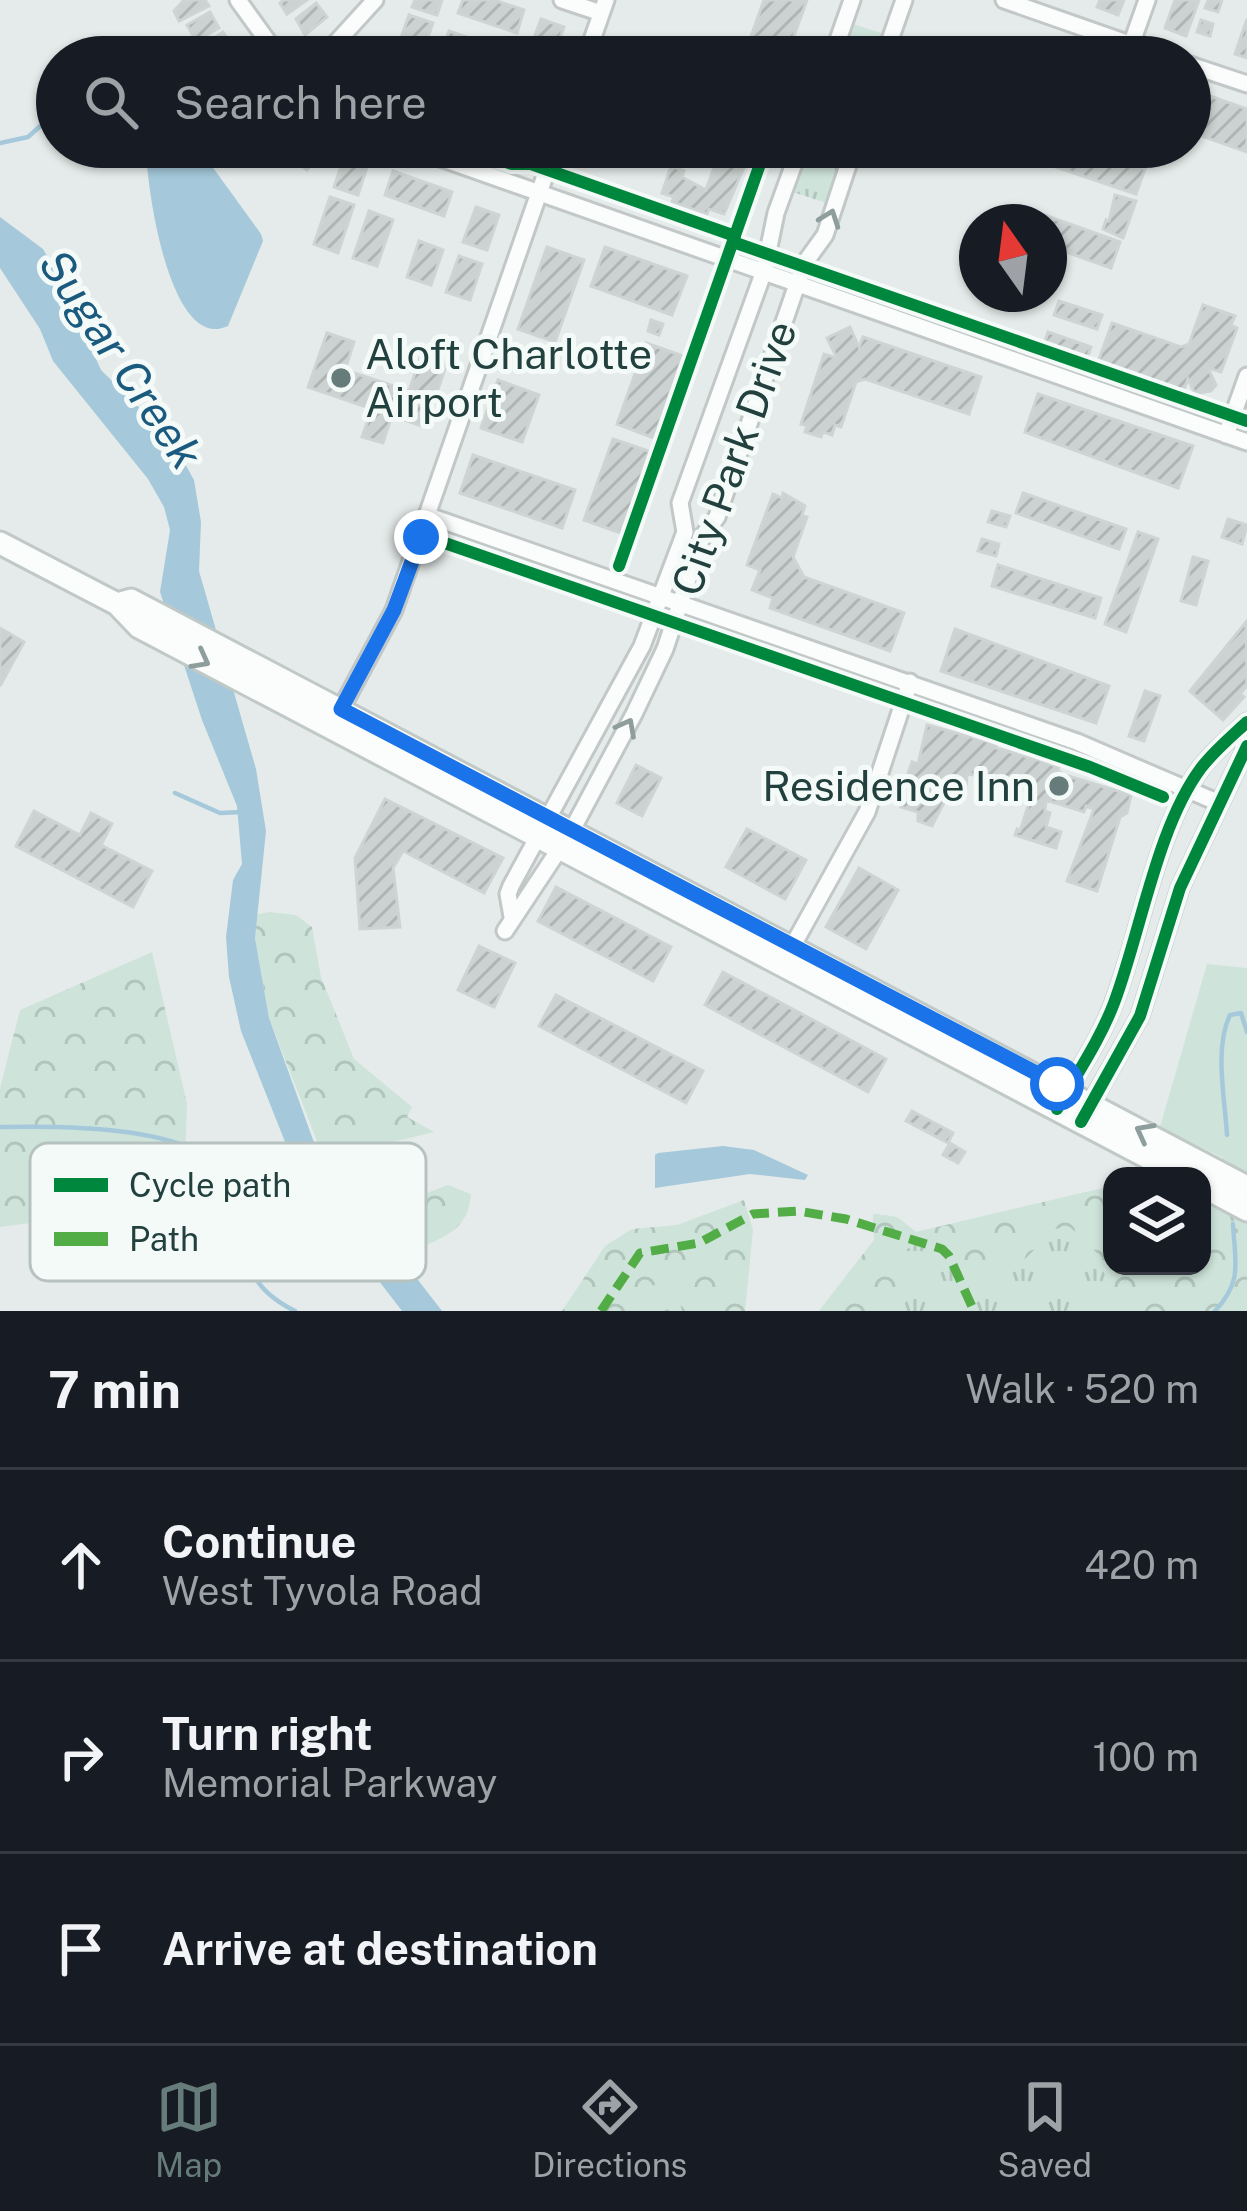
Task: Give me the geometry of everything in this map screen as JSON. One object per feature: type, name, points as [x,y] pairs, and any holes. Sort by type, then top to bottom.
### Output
[{"type":"main road","points":[[2,545],[341,709],[542,827],[558,849],[1086,1113],[1247,1187]]},
{"type":"main road","points":[[124,602],[130,622],[264,693],[542,827],[572,830],[965,1034],[1062,1100]]},
{"type":"main road","points":[[1086,1113],[1170,1167]]},
{"type":"main road","points":[[1211,1191],[1247,1210]]},
{"type":"street","points":[[238,0],[264,36]]},
{"type":"street","points":[[342,36],[375,0]]},
{"type":"street","points":[[562,0],[604,7],[594,36]]},
{"type":"street","points":[[839,36],[852,0]]},
{"type":"street","points":[[891,36],[904,0]]},
{"type":"street","points":[[1004,0],[1106,36]]},
{"type":"street","points":[[1134,36],[1148,0]]},
{"type":"street","points":[[1211,72],[1247,84]]},
{"type":"street","points":[[467,168],[1247,442]]},
{"type":"street","points":[[341,709],[394,610],[548,168]]},
{"type":"street","name":"City Park Drive","points":[[792,168],[776,213],[764,271],[680,503],[685,532],[621,688],[508,894],[509,924],[525,907],[539,875],[572,830],[656,668],[702,537],[717,517],[797,283],[810,251],[825,235],[847,168]]},
{"type":"street","points":[[1226,435],[1247,376]]},
{"type":"street","points":[[428,516],[910,682],[1136,765],[1219,803]]},
{"type":"street","points":[[792,947],[867,812],[910,682]]},
{"type":"street","points":[[1062,1100],[1109,1016],[1142,924],[1157,861],[1189,789],[1202,766],[1247,722]]},
{"type":"street","points":[[1086,1113],[1140,1016],[1180,888],[1247,746]]},
{"type":"green space","points":[[850,23],[884,34],[883,36],[846,36]]},
{"type":"green space","points":[[801,168],[838,168],[826,203],[793,192]]},
{"type":"green space","points":[[254,915],[296,915],[312,927],[321,977],[354,1059],[412,1107],[407,1117],[434,1132],[389,1143],[318,1143],[269,1018]]},
{"type":"green space","points":[[152,952],[187,1104],[186,1143],[30,1143],[30,1223],[0,1227],[0,1088],[20,1010]]},
{"type":"green space","points":[[1207,964],[1247,968],[1247,1199],[1211,1180],[1211,1167],[1206,1167],[1223,1158],[1160,1127]]},
{"type":"green space","points":[[1211,1184],[1247,1204],[1247,1311],[819,1311],[874,1240],[873,1214],[897,1217],[916,1232],[1103,1188],[1103,1275],[1211,1275]]},
{"type":"green space","points":[[448,1185],[471,1194],[461,1222],[426,1245],[426,1193]]},
{"type":"green space","points":[[1103,1188],[1103,1270],[1096,1252],[1070,1227],[1055,1229],[1015,1269],[982,1286],[935,1251],[915,1245],[903,1251],[905,1311],[819,1311],[874,1240],[873,1214],[897,1217],[916,1232]]},
{"type":"green space","points":[[744,1200],[753,1230],[745,1311],[562,1311],[605,1246],[632,1229],[677,1225]]},
{"type":"green space","points":[[1211,1216],[1247,1234],[1247,1295],[1231,1294],[1215,1311],[1119,1311],[1105,1275],[1211,1275]]},
{"type":"green space","points":[[685,1270],[687,1277],[678,1296],[682,1311],[639,1307],[636,1296],[641,1286],[658,1285]]},
{"type":"water","points":[[148,168],[213,168],[261,234],[263,241],[228,326],[208,328],[190,315],[176,291]]},
{"type":"water","points":[[0,217],[43,249],[101,370],[172,440],[194,480],[201,522],[199,571],[256,769],[266,831],[255,938],[269,1018],[314,1143],[285,1143],[241,1031],[226,937],[233,880],[242,864],[237,806],[202,720],[160,592],[170,530],[164,507],[148,479],[53,361],[40,329],[0,268]]},
{"type":"water","points":[[723,1146],[754,1150],[808,1175],[805,1180],[750,1174],[655,1188],[658,1153]]},
{"type":"water","points":[[379,1281],[419,1281],[442,1311],[402,1311]]},
{"type":"building","points":[[184,0],[205,0],[209,6],[179,21],[174,11]]},
{"type":"building","points":[[307,0],[287,14],[280,3]]},
{"type":"building","points":[[415,0],[442,0],[437,15],[412,7]]},
{"type":"building","points":[[463,0],[494,0],[524,10],[517,33],[458,13]]},
{"type":"building","points":[[764,0],[807,0],[794,36],[751,36]]},
{"type":"building","points":[[1100,0],[1124,0],[1118,15],[1097,7]]},
{"type":"building","points":[[1175,0],[1199,0],[1186,36],[1165,28]]},
{"type":"building","points":[[1208,0],[1222,0],[1218,12],[1205,8]]},
{"type":"building","points":[[316,3],[327,17],[305,35],[296,19]]},
{"type":"building","points":[[210,12],[219,28],[193,36],[187,25]]},
{"type":"building","points":[[409,15],[433,23],[428,36],[402,36]]},
{"type":"building","points":[[541,19],[564,27],[561,36],[535,36]]},
{"type":"building","points":[[1247,19],[1247,58],[1235,54]]},
{"type":"building","points":[[1201,20],[1213,24],[1210,36],[1197,32]]},
{"type":"building","points":[[1211,96],[1247,109],[1247,152],[1211,139]]},
{"type":"building","points":[[340,168],[367,168],[358,195],[334,187]]},
{"type":"building","points":[[670,168],[684,171],[682,177],[706,190],[714,168],[744,168],[724,214],[709,209],[707,214],[672,202],[674,197],[662,193]]},
{"type":"building","points":[[1059,168],[1145,169],[1136,194]]},
{"type":"building","points":[[393,171],[452,192],[444,216],[385,195]]},
{"type":"building","points":[[1115,195],[1136,201],[1123,238],[1103,229]]},
{"type":"building","points":[[330,197],[354,205],[338,253],[314,244]]},
{"type":"building","points":[[476,207],[499,215],[487,250],[463,242]]},
{"type":"building","points":[[369,211],[393,220],[377,266],[353,258]]},
{"type":"building","points":[[1067,223],[1120,242],[1111,268],[1067,252]]},
{"type":"building","points":[[419,241],[443,250],[431,285],[407,277]]},
{"type":"building","points":[[547,247],[584,260],[555,342],[518,329]]},
{"type":"building","points":[[605,247],[687,276],[672,315],[591,286]]},
{"type":"building","points":[[459,256],[482,264],[470,300],[446,292]]},
{"type":"building","points":[[1067,304],[1102,315],[1097,329],[1054,315],[1067,312]]},
{"type":"building","points":[[1203,305],[1235,316],[1231,325],[1237,328],[1221,372],[1208,368],[1216,385],[1211,391],[1195,394],[1188,379],[1183,392],[1098,362],[1112,323],[1181,347],[1189,344]]},
{"type":"building","points":[[651,320],[663,324],[659,335],[648,331]]},
{"type":"building","points":[[850,327],[859,347],[863,337],[981,377],[969,414],[865,379],[856,382],[841,427],[835,425],[832,435],[805,432],[807,426],[801,424],[824,354],[837,358],[827,338]]},
{"type":"building","points":[[1048,332],[1091,347],[1086,362],[1043,347]]},
{"type":"building","name":"Aloft Charlotte Airport","points":[[327,333],[354,342],[345,370],[409,391],[421,355],[447,363],[425,427],[308,387]]},
{"type":"building","points":[[646,343],[683,356],[654,438],[617,424]]},
{"type":"building","points":[[498,380],[539,395],[522,442],[481,428]]},
{"type":"building","points":[[1038,394],[1193,446],[1178,488],[1025,432]]},
{"type":"building","points":[[372,409],[392,415],[383,443],[362,437]]},
{"type":"building","points":[[613,439],[651,452],[621,533],[584,520]]},
{"type":"building","points":[[473,455],[575,490],[562,528],[460,493]]},
{"type":"building","points":[[783,493],[805,506],[802,515],[807,517],[793,557],[804,577],[904,613],[890,651],[770,608],[773,598],[752,590],[760,570],[747,565],[773,494],[782,498]]},
{"type":"building","points":[[1023,493],[1126,529],[1119,549],[1016,513]]},
{"type":"building","points":[[992,511],[1010,516],[1006,527],[988,522]]},
{"type":"building","points":[[1228,519],[1247,525],[1242,544],[1222,537]]},
{"type":"building","points":[[1138,532],[1158,539],[1126,632],[1105,624]]},
{"type":"building","points":[[982,539],[999,544],[996,556],[978,551]]},
{"type":"building","points":[[1193,557],[1208,561],[1196,605],[1181,601]]},
{"type":"building","points":[[998,565],[1101,598],[1095,618],[992,586]]},
{"type":"building","points":[[1246,622],[1247,686],[1240,694],[1244,697],[1223,720],[1190,691]]},
{"type":"building","points":[[0,628],[24,642],[0,686]]},
{"type":"building","points":[[955,629],[1109,686],[1096,723],[941,671]]},
{"type":"building","points":[[1145,691],[1160,696],[1144,741],[1129,736]]},
{"type":"building","points":[[927,725],[997,744],[996,748],[1059,767],[1065,775],[1131,795],[1097,891],[1067,881],[1094,809],[1086,806],[1084,812],[1046,800],[1045,811],[1050,813],[1046,827],[1061,832],[1056,848],[1015,835],[1032,794],[967,773],[966,790],[954,783],[932,826],[918,821],[918,812],[901,807]]},
{"type":"building","points":[[636,765],[661,778],[642,816],[617,803]]},
{"type":"building","points":[[385,799],[503,858],[484,893],[403,851],[393,868],[400,927],[360,929],[355,858]]},
{"type":"building","points":[[34,811],[80,835],[91,813],[112,824],[101,845],[152,871],[133,907],[16,846]]},
{"type":"building","points":[[747,829],[806,860],[785,899],[726,867]]},
{"type":"building","points":[[859,868],[898,890],[866,949],[826,927]]},
{"type":"building","points":[[556,887],[671,947],[653,981],[538,921]]},
{"type":"building","points":[[479,946],[515,963],[494,1007],[458,990]]},
{"type":"building","points":[[723,972],[886,1059],[868,1092],[705,1005]]},
{"type":"building","points":[[556,995],[703,1071],[686,1103],[539,1026]]},
{"type":"building","points":[[912,1111],[953,1133],[948,1143],[906,1121]]},
{"type":"building","points":[[950,1143],[965,1152],[958,1163],[943,1155]]},
{"type":"waterway","points":[[0,143],[28,137],[36,130]]},
{"type":"waterway","points":[[175,793],[220,813],[243,812]]},
{"type":"waterway","points":[[1227,1135],[1221,1058],[1230,1015],[1241,1013],[1247,1032]]},
{"type":"waterway","points":[[0,1127],[128,1132],[174,1143]]},
{"type":"waterway","points":[[1215,1311],[1234,1281],[1233,1224]]},
{"type":"waterway","points":[[257,1281],[295,1311]]},
{"type":"marked path","points":[[601,1311],[640,1253],[699,1243],[753,1214],[798,1211],[846,1219],[942,1249],[974,1311]]},
{"type":"cycle path","points":[[542,168],[735,236]]},
{"type":"cycle path","points":[[619,566],[759,168]]},
{"type":"cycle path","points":[[733,242],[1247,421]]},
{"type":"cycle path","points":[[436,540],[1090,767],[1163,797]]},
{"type":"cycle path","points":[[1057,1109],[1114,1003],[1161,849],[1186,792],[1206,762],[1247,722]]},
{"type":"cycle path","points":[[1081,1122],[1140,1016],[1180,888],[1247,746]]},
{"type":"place","name":"Aloft Charlotte Airport","points":[[341,378]]},
{"type":"place","name":"Residence Inn","points":[[1059,786]]},
{"type":"route","points":[[421,537],[394,610],[341,709],[1057,1084]]},
{"type":"water label","name":"Sugar Creek","points":[[121,359]]}]
